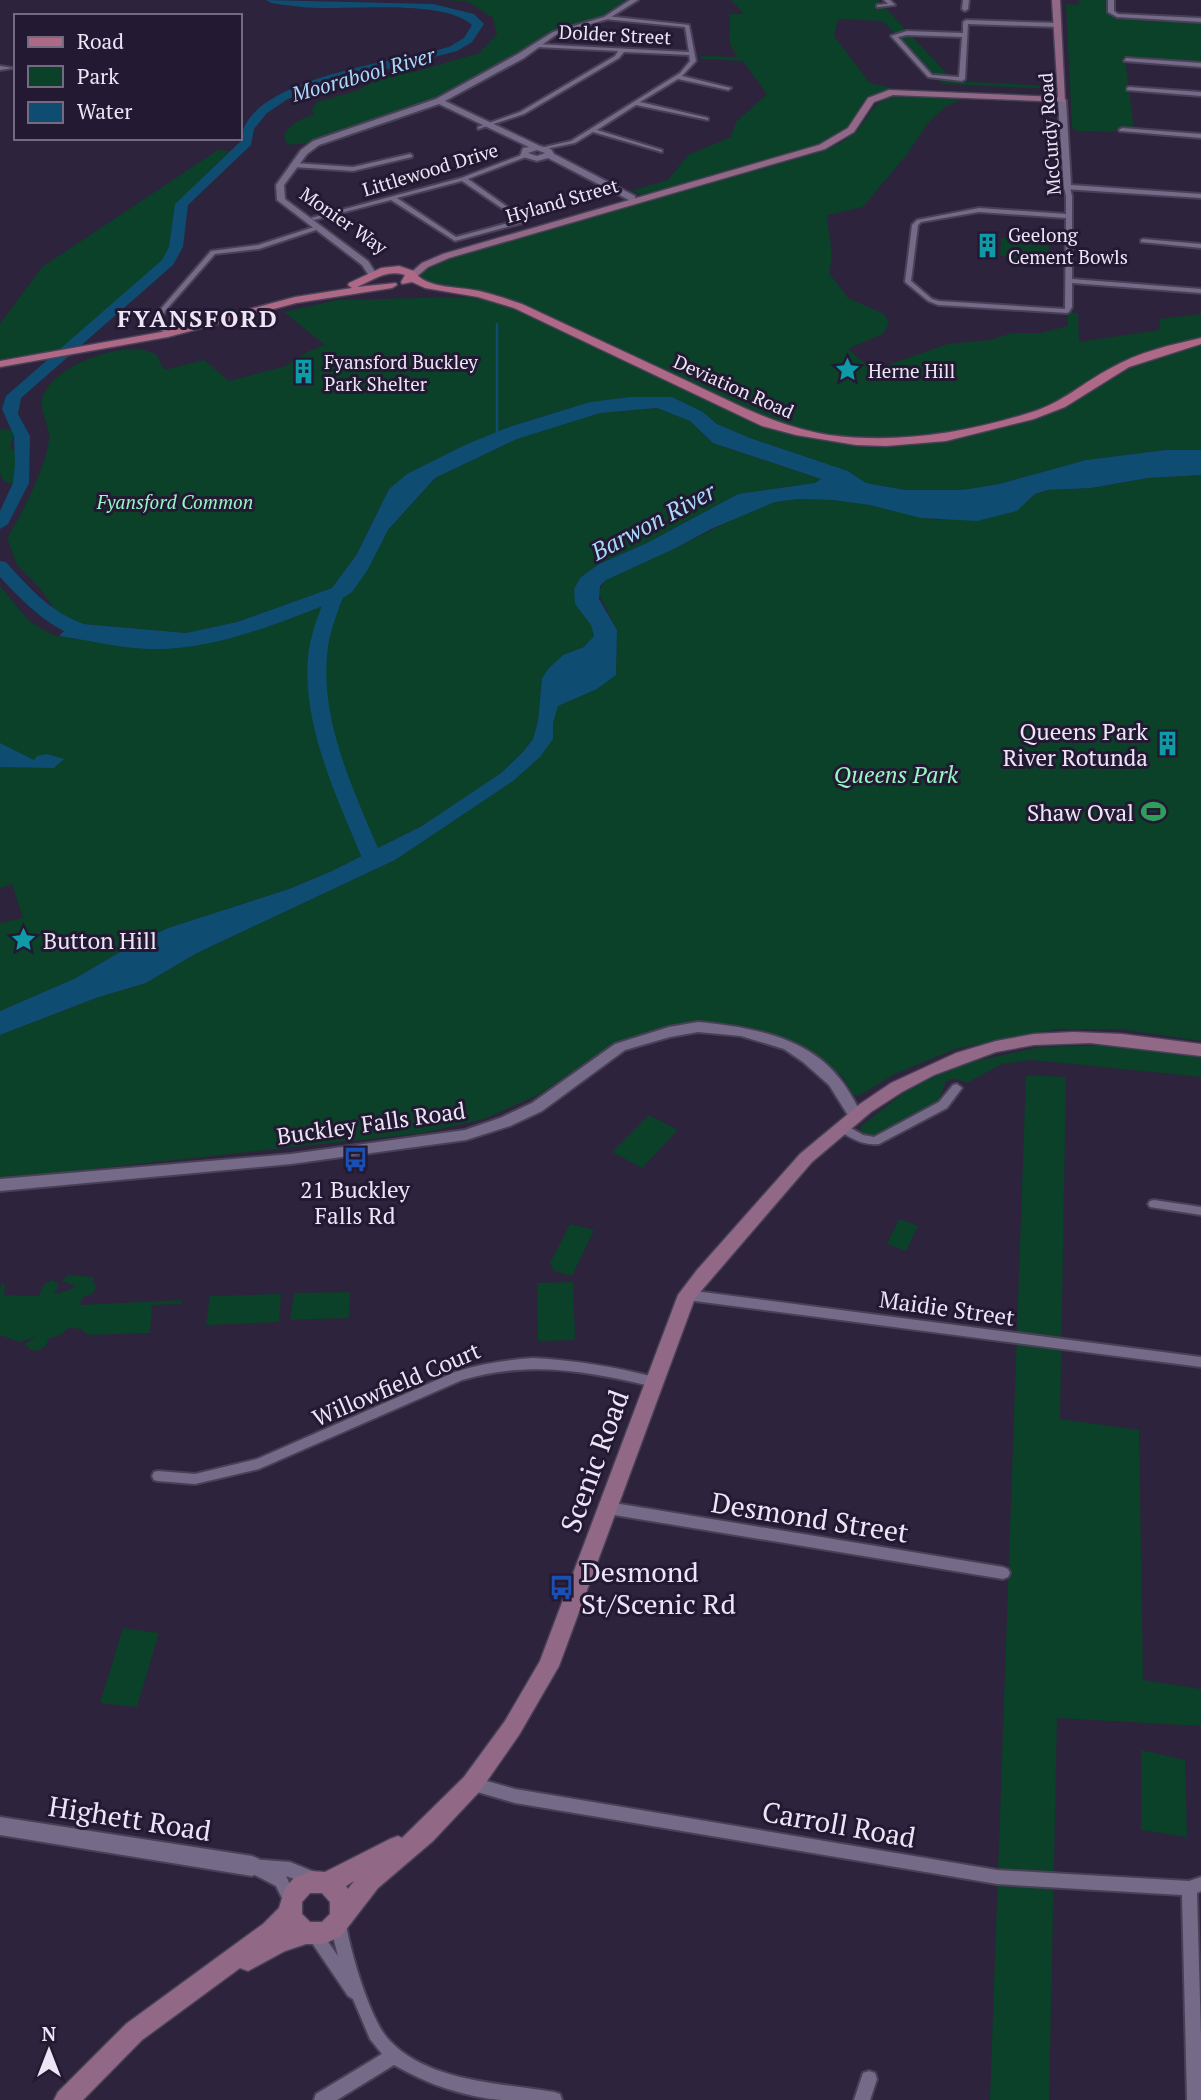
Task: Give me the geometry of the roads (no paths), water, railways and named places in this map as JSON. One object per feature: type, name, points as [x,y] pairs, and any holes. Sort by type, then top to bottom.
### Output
[{"type":"main road","name":"McCurdy Road","points":[[1056,0],[1062,100]]},
{"type":"main road","name":"Hyland Street","points":[[412,276],[420,268],[441,258],[627,201],[832,143],[855,125],[871,100],[892,92],[1062,100]]},
{"type":"main road","name":"Hyland Street","points":[[391,269],[744,169]]},
{"type":"main road","points":[[6,363],[167,333],[269,304],[349,286],[391,269]]},
{"type":"main road","name":"Deviation Road","points":[[391,269],[407,271],[431,286],[497,300],[537,314],[766,423],[802,435],[863,444],[913,443],[950,438],[1040,413],[1073,399],[1115,370],[1135,361],[1201,341]]},
{"type":"main road","points":[[373,276],[377,283],[393,285]]},
{"type":"main road","points":[[269,304],[405,283],[412,276]]},
{"type":"main road","name":"Deviation Road","points":[[393,285],[497,300]]},
{"type":"main road","name":"Scenic Road","points":[[340,1917],[370,1880],[425,1833],[472,1784],[512,1728],[548,1667],[687,1294],[709,1265],[804,1160],[877,1097],[943,1063],[995,1046],[1085,1038],[1118,1038],[1201,1050]]},
{"type":"main road","name":"Scenic Road","points":[[324,1882],[425,1833]]},
{"type":"main road","points":[[66,2100],[134,2032],[271,1932],[302,1886],[324,1882],[341,1895],[340,1917],[330,1929],[279,1942],[182,1997]]},
{"type":"main road","points":[[290,1907],[297,1928],[309,1933]]},
{"type":"street","points":[[438,103],[560,31],[606,18],[635,0]]},
{"type":"street","points":[[879,6],[894,7],[887,0]]},
{"type":"street","points":[[965,9],[966,0]]},
{"type":"street","points":[[1111,0],[1111,12],[1116,15],[1201,20]]},
{"type":"street","points":[[528,156],[573,142],[677,78],[690,65],[692,54],[687,26],[606,18]]},
{"type":"street","points":[[964,35],[907,33],[894,36],[930,76],[962,79],[966,22],[1058,25]]},
{"type":"street","name":"Dolder Street","points":[[537,44],[692,54]]},
{"type":"street","points":[[480,128],[522,113],[617,57],[622,50]]},
{"type":"street","points":[[1126,60],[1201,65]]},
{"type":"street","points":[[0,68],[10,68]]},
{"type":"street","points":[[677,78],[728,88]]},
{"type":"street","points":[[1129,89],[1201,94]]},
{"type":"street","name":"McCurdy Road","points":[[1062,100],[1069,216],[1069,307],[1061,312],[938,303],[908,282],[915,225],[919,221],[979,210],[1069,216]]},
{"type":"street","points":[[438,103],[547,150],[627,201]]},
{"type":"street","points":[[438,103],[528,156],[627,201]]},
{"type":"street","name":"Monier Way","points":[[391,269],[378,265],[285,204],[280,195],[280,185],[294,165],[316,143],[438,103]]},
{"type":"street","points":[[635,103],[706,119]]},
{"type":"street","points":[[592,130],[660,150]]},
{"type":"street","points":[[1122,130],[1201,136]]},
{"type":"street","points":[[528,156],[547,150]]},
{"type":"street","points":[[294,165],[353,169],[410,156]]},
{"type":"street","name":"Littlewood Drive","points":[[310,219],[463,179],[528,156]]},
{"type":"street","points":[[392,198],[454,239],[524,221],[463,179]]},
{"type":"street","points":[[1068,187],[1201,196]]},
{"type":"street","points":[[167,333],[159,321],[162,311],[216,251],[256,248],[321,227]]},
{"type":"street","name":"Monier Way","points":[[321,227],[368,266],[373,276]]},
{"type":"street","points":[[1143,241],[1201,246]]},
{"type":"street","points":[[1068,281],[1201,291]]},
{"type":"street","name":"Buckley Falls Road","points":[[0,1185],[291,1159],[466,1135],[505,1122],[537,1107],[620,1047],[660,1034],[698,1027],[742,1031],[789,1046],[834,1081],[849,1122]]},
{"type":"street","points":[[849,1122],[860,1138],[875,1141],[943,1105],[957,1088]]},
{"type":"street","points":[[1154,1205],[1201,1211]]},
{"type":"street","name":"Maidie Street","points":[[687,1294],[1201,1362]]},
{"type":"street","name":"Willowfield Court","points":[[158,1476],[195,1479],[218,1476],[259,1464],[459,1376],[492,1366],[550,1362],[579,1364],[655,1382]]},
{"type":"street","name":"Desmond Street","points":[[608,1508],[1003,1573]]},
{"type":"street","name":"Carroll Road","points":[[472,1784],[515,1796],[997,1877],[1195,1886]]},
{"type":"street","name":"Highett Road","points":[[0,1826],[252,1866],[290,1869],[324,1882]]},
{"type":"street","name":"Highett Road","points":[[252,1866],[281,1881],[290,1907]]},
{"type":"street","points":[[1195,1886],[1195,2100]]},
{"type":"street","points":[[340,1917],[344,1952],[363,2005],[381,2043],[394,2056],[420,2072],[496,2095],[554,2100]]},
{"type":"street","points":[[309,1933],[363,2005]]},
{"type":"street","points":[[322,2100],[394,2056]]},
{"type":"street","points":[[862,2100],[869,2079]]},
{"type":"water","points":[[631,397],[672,397],[703,412],[717,424],[750,438],[848,471],[866,483],[905,490],[962,490],[999,484],[1086,460],[1165,450],[1201,450],[1201,475],[1148,478],[1091,488],[1048,490],[1035,494],[1017,511],[977,521],[921,518],[870,505],[798,499],[775,502],[711,529],[606,580],[600,586],[599,599],[617,630],[616,675],[597,689],[558,706],[553,723],[553,739],[540,757],[513,781],[395,860],[197,953],[146,983],[96,998],[0,1035],[0,1011],[76,978],[128,947],[168,928],[289,889],[332,871],[422,826],[501,773],[533,739],[538,721],[542,678],[548,669],[563,655],[584,647],[594,636],[591,625],[575,604],[574,589],[581,577],[599,564],[647,543],[738,494],[815,483],[821,479],[713,443],[690,421],[657,408],[600,413],[517,439],[435,478],[388,530],[367,571],[352,592],[343,598],[249,633],[200,645],[140,649],[59,636],[72,623],[186,633],[237,622],[332,588],[357,554],[389,489],[407,474],[509,427],[590,402]]},
{"type":"water","points":[[0,743],[34,760],[37,756],[47,754],[64,759],[54,768],[0,767]]},
{"type":"waterway","name":"Moorabool River","points":[[0,524],[14,500],[23,474],[22,436],[10,414],[14,396],[168,262],[176,247],[182,204],[247,142],[248,129],[262,110],[284,96],[311,85],[453,49],[468,40],[478,24],[470,16],[433,7],[319,5],[271,0]]},
{"type":"waterway","points":[[497,324],[497,436]]},
{"type":"waterway","name":"Moorabool River","points":[[0,566],[32,600],[54,618],[67,625],[98,634]]},
{"type":"waterway","points":[[335,594],[319,647],[318,690],[336,765],[373,860]]},
{"type":"place","name":"Geelong Cement Bowls","points":[[988,245]]},
{"type":"place","name":"Herne Hill","points":[[848,370]]},
{"type":"place","name":"Fyansford Buckley Park Shelter","points":[[304,372]]},
{"type":"place","name":"Queens Park River Rotunda","points":[[1168,744]]},
{"type":"place","name":"Shaw Oval","points":[[1154,812]]},
{"type":"place","name":"Button Hill","points":[[23,940]]},
{"type":"place","name":"21 Buckley Falls Rd","points":[[355,1159]]},
{"type":"place","name":"Desmond St/Scenic Rd","points":[[561,1587]]},
{"type":"district","name":"FYANSFORD","points":[[198,318]]},
{"type":"park label","name":"Fyansford Common","points":[[175,501]]},
{"type":"park label","name":"Queens Park","points":[[896,774]]},
{"type":"water label","name":"Barwon River","points":[[653,521]]}]
